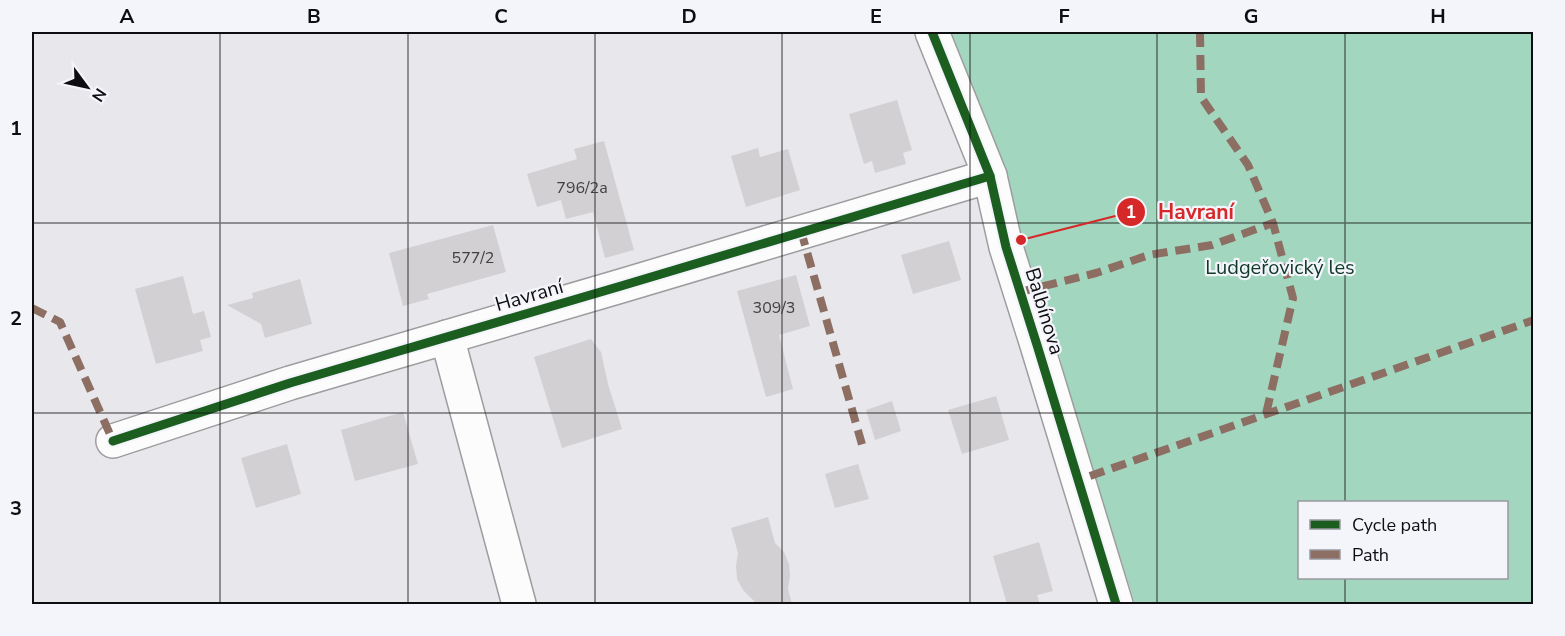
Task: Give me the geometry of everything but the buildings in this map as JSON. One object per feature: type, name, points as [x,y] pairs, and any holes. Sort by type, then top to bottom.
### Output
[{"type":"street","name":"Balbínova","points":[[932,32],[990,176],[1006,247],[1116,604]]},
{"type":"street","name":"Havraní","points":[[113,441],[290,382],[990,176]]},
{"type":"street","points":[[447,337],[519,604]]},
{"type":"green space","name":"Ludgeřovický les","points":[[942,32],[1533,32],[1533,604],[1135,604],[1099,489],[1092,489],[1059,354]]},
{"type":"marked path","points":[[1200,32],[1201,97],[1248,165],[1273,223],[1293,298],[1266,414]]},
{"type":"marked path","points":[[1020,292],[1096,273],[1149,255],[1212,245],[1273,223]]},
{"type":"marked path","points":[[801,231],[863,448]]},
{"type":"marked path","points":[[32,308],[60,322],[113,441]]},
{"type":"marked path","points":[[1090,476],[1534,320]]},
{"type":"cycle path","points":[[932,32],[990,176],[1006,247],[1116,604]]},
{"type":"cycle path","points":[[113,441],[290,383],[990,176]]},
{"type":"place","name":"Havraní","points":[[1021,240]]}]
